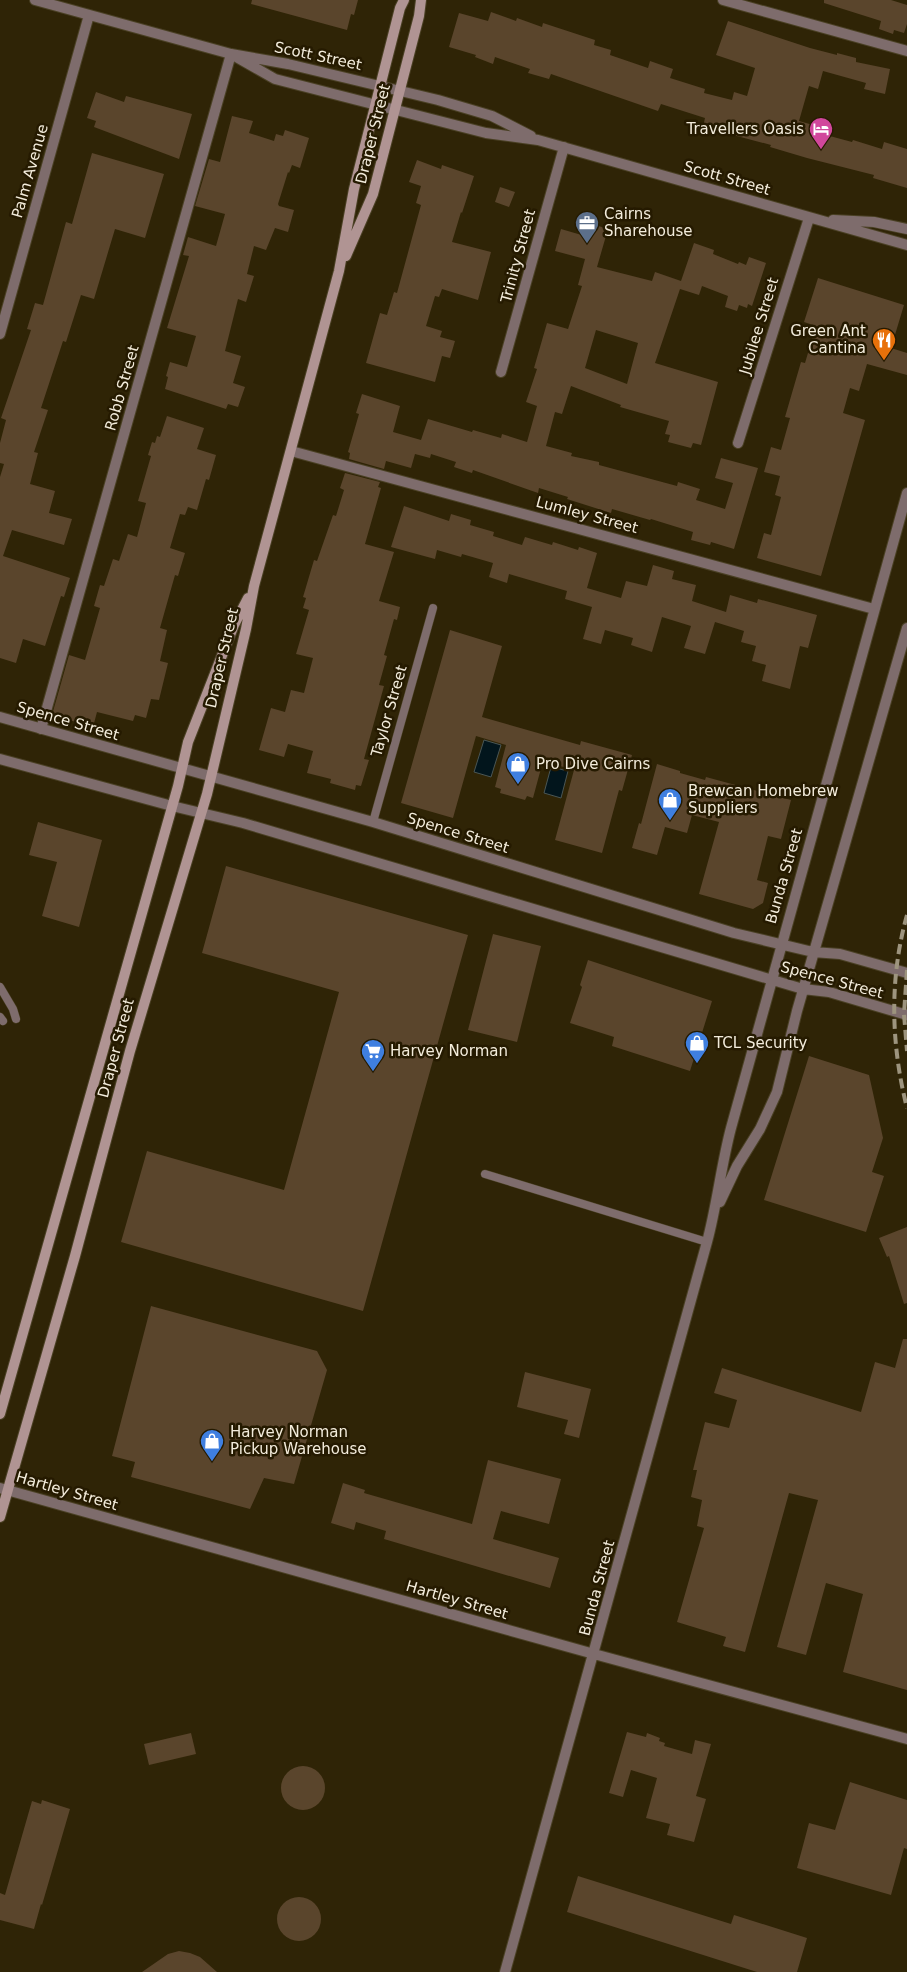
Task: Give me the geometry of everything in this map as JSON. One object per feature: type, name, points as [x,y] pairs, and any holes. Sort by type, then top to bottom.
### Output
[{"type":"main road","name":"Draper Street","points":[[0,1517],[4,1489],[75,1256],[130,1051],[211,776],[246,629],[254,586],[339,271],[354,189],[374,106],[400,8],[404,0]]},
{"type":"main road","name":"Draper Street","points":[[339,271],[373,194],[421,0]]},
{"type":"main road","name":"Draper Street","points":[[0,1414],[183,769],[188,742],[234,625],[254,586]]},
{"type":"street","name":"Scott Street","points":[[35,0],[231,54],[288,64],[438,100],[492,116],[538,140]]},
{"type":"street","points":[[723,0],[907,51]]},
{"type":"street","name":"Palm Avenue","points":[[0,334],[90,15]]},
{"type":"street","name":"Scott Street","points":[[231,54],[275,80],[486,133],[538,140],[907,245]]},
{"type":"street","name":"Robb Street","points":[[41,729],[231,54]]},
{"type":"street","name":"Trinity Street","points":[[502,372],[564,147]]},
{"type":"street","points":[[813,219],[874,222],[907,228]]},
{"type":"street","name":"Jubilee Street","points":[[738,443],[813,219]]},
{"type":"street","name":"Lumley Street","points":[[291,451],[874,609]]},
{"type":"street","name":"Bunda Street","points":[[505,1972],[707,1242],[715,1212],[722,1162],[730,1128],[773,980],[780,944],[907,493]]},
{"type":"street","name":"Bunda Street","points":[[715,1212],[737,1166],[760,1129],[777,1092],[813,952],[907,628]]},
{"type":"street","name":"Spence Street","points":[[0,717],[373,822],[734,933],[813,952],[840,954],[907,973]]},
{"type":"street","name":"Spence Street","points":[[0,759],[253,826],[803,989],[829,992],[907,1015]]},
{"type":"street","name":"Hartley Street","points":[[4,1489],[594,1654],[907,1739]]},
{"type":"lane","name":"Taylor Street","points":[[373,822],[433,608]]},
{"type":"lane","points":[[0,987],[16,1019]]},
{"type":"lane","points":[[485,1174],[707,1242]]},
{"type":"water","points":[[484,740],[501,745],[491,777],[474,772]]},
{"type":"water","points":[[551,767],[568,771],[561,798],[544,793]]},
{"type":"building","points":[[252,0],[358,0],[354,15],[351,14],[347,30],[251,4]]},
{"type":"building","points":[[824,0],[891,0],[907,5],[907,24],[904,33],[894,30],[893,34],[879,29],[881,21],[824,3]]},
{"type":"building","points":[[491,12],[516,21],[517,18],[542,27],[543,23],[595,40],[594,45],[611,50],[610,55],[648,68],[650,61],[673,69],[670,78],[705,89],[704,93],[732,100],[734,92],[747,96],[755,68],[716,55],[728,21],[810,48],[856,58],[856,62],[890,69],[885,94],[864,89],[866,83],[823,71],[818,89],[809,86],[799,121],[827,129],[826,135],[852,142],[853,140],[882,149],[884,142],[907,149],[907,188],[873,178],[874,175],[807,158],[770,147],[771,145],[703,127],[705,118],[661,104],[658,111],[551,74],[549,79],[528,73],[530,69],[495,57],[493,64],[475,57],[476,55],[449,47],[459,13],[488,21]]},
{"type":"building","points":[[96,92],[124,102],[126,96],[192,114],[179,159],[94,127],[96,121],[87,118]]},
{"type":"building","points":[[232,116],[253,121],[249,133],[274,141],[276,134],[283,136],[285,130],[309,138],[300,168],[292,165],[278,204],[279,206],[294,210],[288,232],[275,228],[266,250],[254,246],[247,274],[254,276],[246,302],[238,299],[225,351],[241,356],[233,383],[245,387],[238,407],[228,404],[226,409],[165,389],[170,362],[187,367],[196,336],[167,328],[189,256],[183,255],[188,237],[216,246],[225,214],[195,206],[209,159],[220,162]]},
{"type":"building","points":[[92,153],[164,174],[145,238],[115,229],[94,299],[81,295],[66,342],[63,341],[41,408],[48,410],[34,452],[38,453],[30,484],[55,491],[49,513],[72,519],[64,545],[12,530],[3,556],[70,578],[64,597],[61,596],[45,646],[23,639],[16,663],[0,658],[0,477],[4,464],[0,463],[0,443],[6,420],[1,418],[31,330],[27,329],[35,303],[43,305],[66,222],[72,224]]},
{"type":"building","points":[[417,160],[441,169],[442,165],[474,176],[452,242],[491,252],[478,300],[442,289],[439,297],[435,296],[426,326],[442,331],[440,337],[455,341],[450,358],[442,356],[435,382],[366,363],[380,313],[387,315],[394,292],[397,293],[421,205],[416,203],[421,186],[409,182]]},
{"type":"building","points":[[500,187],[515,192],[509,207],[495,202]]},
{"type":"building","points":[[589,223],[608,229],[597,267],[652,281],[655,272],[681,281],[694,243],[714,250],[713,254],[738,264],[739,262],[746,265],[749,257],[766,263],[752,306],[748,304],[747,308],[739,305],[737,311],[725,307],[728,296],[702,286],[699,295],[680,289],[655,363],[718,382],[701,445],[693,443],[691,448],[668,442],[670,435],[665,434],[669,421],[620,407],[621,405],[571,386],[562,414],[555,412],[546,446],[572,453],[571,456],[599,462],[599,465],[677,486],[678,482],[700,489],[696,500],[725,509],[733,483],[715,478],[721,458],[758,468],[734,549],[711,542],[710,545],[691,540],[693,532],[651,519],[612,509],[611,513],[539,488],[538,493],[473,470],[472,473],[454,467],[456,462],[431,454],[430,458],[415,454],[411,468],[386,461],[384,469],[349,459],[350,453],[348,452],[359,414],[356,413],[362,394],[400,406],[393,432],[421,440],[428,419],[472,432],[473,430],[501,438],[502,434],[527,442],[537,406],[526,402],[537,369],[534,368],[547,323],[568,329],[582,286],[578,285],[585,259],[555,251],[561,229],[585,236]],"holes":[[[596,330],[638,343],[627,384],[585,368]]]},
{"type":"building","points":[[818,278],[904,305],[891,348],[907,353],[907,375],[867,364],[859,391],[850,388],[843,413],[865,420],[821,576],[757,558],[764,533],[771,535],[781,497],[775,495],[780,476],[764,472],[771,447],[781,450],[790,418],[785,417],[801,362],[805,363],[816,326],[804,322]]},
{"type":"building","points":[[167,416],[204,428],[197,449],[216,455],[209,480],[206,479],[197,510],[188,507],[185,515],[180,514],[170,548],[185,553],[178,576],[175,575],[160,628],[167,630],[160,661],[168,663],[159,700],[151,699],[146,718],[135,715],[133,721],[97,712],[93,727],[52,715],[69,655],[85,660],[100,608],[94,606],[100,585],[104,586],[113,559],[119,561],[128,534],[137,537],[146,503],[138,501],[151,456],[148,455],[152,442],[155,443],[157,436],[160,437]]},
{"type":"building","points":[[345,473],[380,482],[378,487],[381,488],[365,544],[394,552],[379,601],[400,607],[397,620],[394,619],[384,655],[387,656],[379,685],[384,686],[364,759],[369,760],[361,786],[356,785],[355,790],[330,783],[331,779],[307,773],[313,751],[288,744],[284,757],[259,750],[271,708],[285,712],[291,690],[304,693],[313,658],[296,654],[309,610],[303,608],[306,598],[303,597],[314,560],[317,561],[333,515],[336,516],[344,490],[340,488]]},
{"type":"building","points":[[404,506],[449,521],[451,514],[471,520],[470,525],[494,532],[493,536],[522,545],[525,537],[552,545],[553,542],[578,550],[579,547],[597,553],[587,588],[621,598],[626,581],[647,586],[653,565],[674,571],[672,579],[696,585],[692,601],[726,612],[730,595],[757,603],[758,599],[817,615],[808,648],[800,646],[790,689],[762,681],[766,665],[752,661],[756,646],[741,642],[744,631],[715,622],[705,654],[684,648],[691,626],[662,617],[652,652],[631,645],[633,638],[605,630],[601,644],[583,639],[592,607],[565,599],[567,591],[509,574],[507,583],[489,577],[493,563],[462,554],[461,557],[437,550],[435,559],[391,547]]},
{"type":"building","points":[[450,630],[502,646],[482,717],[580,745],[581,741],[632,755],[622,791],[619,790],[602,853],[555,840],[574,770],[543,761],[533,798],[527,796],[525,800],[500,793],[501,789],[495,787],[506,745],[476,736],[453,818],[401,803]]},
{"type":"building","points":[[657,764],[705,780],[706,777],[791,800],[781,839],[768,836],[757,880],[768,883],[763,903],[753,909],[699,894],[719,822],[692,815],[687,833],[665,827],[657,855],[632,848],[639,823],[641,824]]},
{"type":"building","points":[[38,822],[102,840],[79,927],[42,916],[57,862],[29,855]]},
{"type":"building","name":"Harvey Norman","points":[[226,866],[468,935],[363,1311],[121,1242],[147,1151],[284,1190],[339,992],[202,953]]},
{"type":"building","points":[[493,934],[541,946],[517,1042],[468,1030]]},
{"type":"building","points":[[588,960],[712,1001],[690,1071],[612,1046],[614,1037],[570,1023],[582,987],[580,985]]},
{"type":"building","points":[[809,1056],[869,1075],[883,1138],[872,1172],[884,1176],[866,1232],[764,1200]]},
{"type":"building","points":[[907,1227],[907,1303],[904,1304],[889,1256],[887,1257],[879,1238]]},
{"type":"building","points":[[151,1306],[317,1351],[327,1370],[294,1484],[264,1478],[250,1509],[131,1477],[135,1462],[112,1456]]},
{"type":"building","points":[[903,1339],[907,1339],[907,1690],[843,1672],[863,1594],[826,1583],[806,1655],[777,1647],[818,1500],[789,1493],[745,1652],[723,1646],[726,1637],[677,1622],[704,1528],[697,1526],[702,1500],[691,1497],[697,1470],[693,1470],[705,1422],[729,1428],[737,1400],[714,1393],[722,1368],[861,1412],[875,1362],[895,1368]]},
{"type":"building","points":[[525,1372],[591,1389],[579,1438],[564,1434],[568,1420],[517,1407]]},
{"type":"building","points":[[488,1460],[561,1479],[549,1524],[501,1511],[493,1539],[559,1558],[550,1588],[384,1539],[386,1531],[356,1522],[354,1530],[331,1523],[343,1483],[365,1490],[364,1493],[472,1524]]},
{"type":"building","points":[[627,1732],[646,1737],[647,1733],[660,1738],[659,1741],[665,1743],[664,1746],[692,1754],[695,1740],[711,1744],[696,1796],[706,1799],[694,1842],[667,1835],[670,1824],[646,1818],[657,1778],[631,1770],[623,1797],[609,1793]]},
{"type":"building","points":[[191,1733],[196,1754],[149,1765],[144,1744]]},
{"type":"building","points":[[299,1766],[307,1766],[319,1772],[325,1788],[319,1804],[307,1810],[299,1810],[287,1804],[281,1792],[281,1784],[287,1772]]},
{"type":"building","points":[[850,1782],[907,1800],[907,1849],[904,1848],[891,1895],[797,1868],[809,1823],[835,1830]]},
{"type":"building","points":[[42,1800],[70,1809],[34,1929],[0,1920],[0,1893],[5,1895],[32,1801],[41,1804]]},
{"type":"building","points":[[578,1876],[731,1924],[734,1915],[807,1938],[797,1972],[757,1972],[567,1912]]},
{"type":"building","points":[[295,1897],[303,1897],[315,1903],[321,1919],[315,1935],[303,1941],[295,1941],[283,1935],[277,1923],[277,1915],[283,1903]]},
{"type":"building","points":[[179,1951],[200,1957],[217,1972],[142,1972],[168,1954]]},
{"type":"railway","points":[[907,915],[897,963],[894,1012],[898,1060],[907,1108]]},
{"type":"railway","points":[[907,970],[904,1014],[907,1051]]},
{"type":"place","name":"Travellers Oasis","points":[[821,150]]},
{"type":"place","name":"Cairns Sharehouse","points":[[587,244]]},
{"type":"place","name":"Green Ant Cantina","points":[[884,361]]},
{"type":"place","name":"Pro Dive Cairns","points":[[518,785]]},
{"type":"place","name":"Brewcan Homebrew Suppliers","points":[[670,821]]},
{"type":"place","name":"TCL Security","points":[[697,1064]]},
{"type":"place","name":"Harvey Norman","points":[[373,1072]]},
{"type":"place","name":"Harvey Norman Pickup Warehouse","points":[[212,1462]]}]
